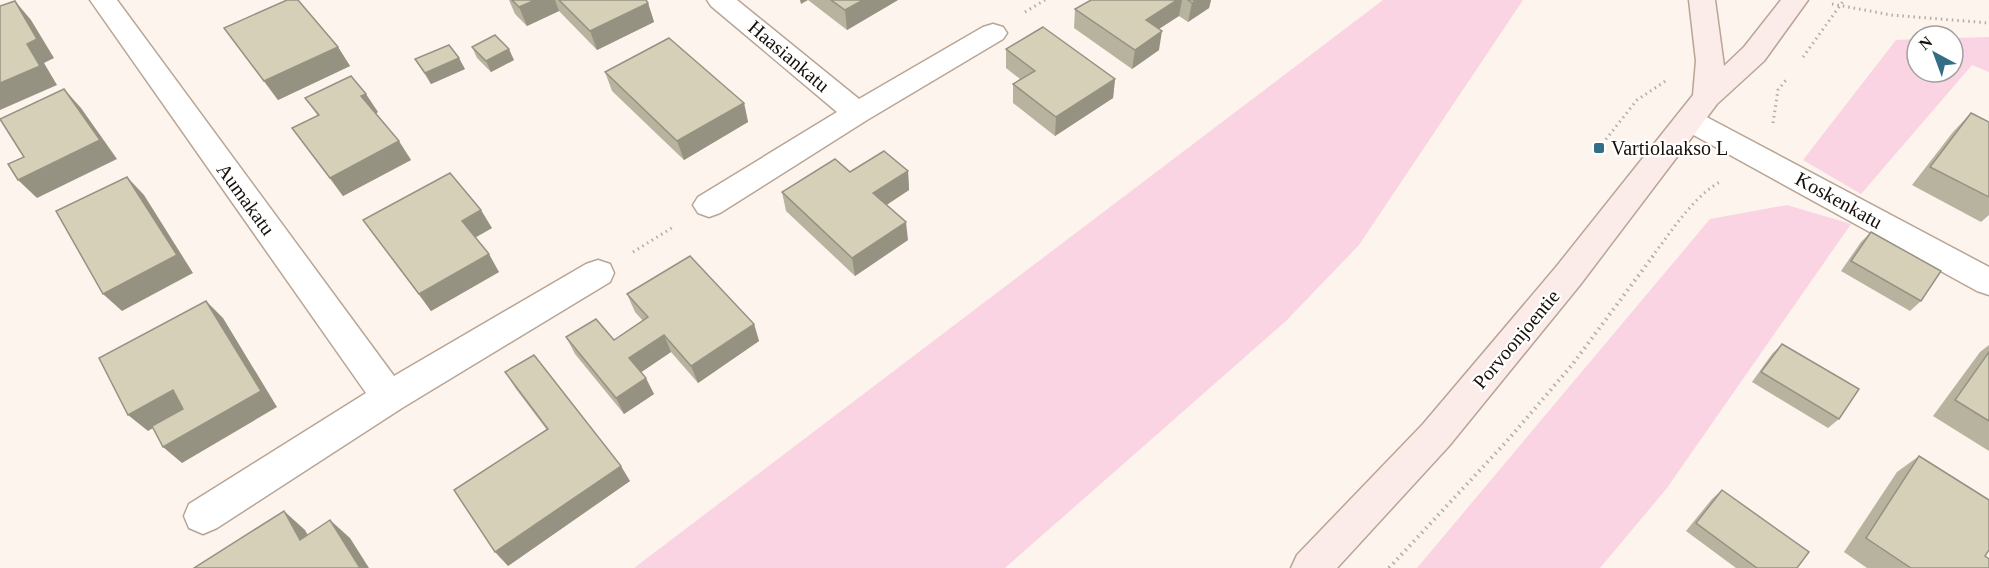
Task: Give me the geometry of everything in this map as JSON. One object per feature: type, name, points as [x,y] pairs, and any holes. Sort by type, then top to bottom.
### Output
[{"type":"street","name":"Aumakatu","points":[[104,0],[389,397]]},
{"type":"street","name":"Haasiankatu","points":[[720,0],[857,113]]},
{"type":"street","points":[[1698,108],[1710,61],[1702,0]]},
{"type":"street","name":"Porvoonjoentie","points":[[1311,568],[1436,435],[1568,276],[1698,108],[1754,54],[1795,0]]},
{"type":"street","points":[[709,205],[857,113],[993,33]]},
{"type":"street","name":"Koskenkatu","points":[[1698,108],[1759,156],[1989,282]]},
{"type":"street","points":[[203,516],[389,397],[598,273]]},
{"type":"path","points":[[1799,62],[1844,0]]},
{"type":"path","points":[[1831,3],[1841,7],[1891,15],[1989,23]]},
{"type":"path","points":[[1389,568],[1507,441],[1572,365],[1676,225],[1697,201],[1712,186],[1749,169],[1771,137],[1778,90],[1792,71]]},
{"type":"path","points":[[1599,148],[1636,100],[1669,79]]},
{"type":"path","points":[[598,273],[709,205]]},
{"type":"shaded area","points":[[1383,0],[1523,0],[1359,245],[1286,321],[1005,568],[634,568]]},
{"type":"shaded area","points":[[1989,37],[1989,72],[1972,65],[1965,73],[1965,38]]},
{"type":"shaded area","points":[[1896,40],[1905,40],[1905,84],[1956,84],[1861,194],[1803,160]]},
{"type":"shaded area","points":[[1787,205],[1851,224],[1667,488],[1600,568],[1417,568],[1710,219]]},
{"type":"building","points":[[287,0],[298,0],[338,47],[264,81],[224,28]]},
{"type":"building","points":[[512,0],[535,0],[519,7]]},
{"type":"building","points":[[559,0],[646,0],[648,3],[590,31]]},
{"type":"building","points":[[831,0],[863,0],[845,10]]},
{"type":"building","points":[[1091,0],[1177,0],[1146,20],[1162,31],[1135,50],[1075,9]]},
{"type":"building","points":[[15,1],[37,39],[27,44],[40,66],[0,83],[0,6]]},
{"type":"building","points":[[1043,27],[1115,79],[1056,117],[1013,84],[1035,71],[1006,49]]},
{"type":"building","points":[[495,35],[509,49],[486,61],[472,47]]},
{"type":"building","points":[[669,38],[744,103],[677,141],[605,72]]},
{"type":"building","points":[[449,45],[459,58],[425,73],[415,59]]},
{"type":"building","points":[[351,76],[366,94],[361,96],[399,141],[330,178],[292,128],[319,115],[305,98]]},
{"type":"building","points":[[64,89],[100,140],[18,180],[8,164],[24,157],[0,119]]},
{"type":"building","points":[[1971,113],[1989,122],[1989,197],[1930,167]]},
{"type":"building","points":[[884,151],[908,171],[873,193],[906,222],[852,258],[782,192],[835,159],[850,172]]},
{"type":"building","points":[[450,173],[481,210],[462,221],[489,254],[419,294],[363,220]]},
{"type":"building","points":[[127,177],[177,255],[103,294],[56,211]]},
{"type":"building","points":[[1871,232],[1941,271],[1921,301],[1851,261]]},
{"type":"building","points":[[690,256],[754,324],[691,366],[664,335],[629,358],[646,378],[616,398],[566,337],[596,319],[614,340],[648,317],[627,294]]},
{"type":"building","points":[[206,301],[261,391],[163,447],[152,426],[183,409],[173,390],[128,415],[99,358]]},
{"type":"building","points":[[1782,344],[1859,389],[1839,419],[1761,372]]},
{"type":"building","points":[[1989,352],[1989,421],[1955,400]]},
{"type":"building","points":[[534,355],[621,466],[495,552],[454,490],[548,429],[505,372]]},
{"type":"building","points":[[1919,456],[1989,500],[1989,550],[1985,556],[1989,559],[1989,568],[1911,568],[1866,538]]},
{"type":"building","points":[[1722,490],[1809,552],[1797,568],[1757,568],[1696,523]]},
{"type":"building","points":[[284,511],[300,540],[330,520],[360,568],[194,568]]},
{"type":"place","name":"Vartiolaakso L","points":[[1599,148]]}]
